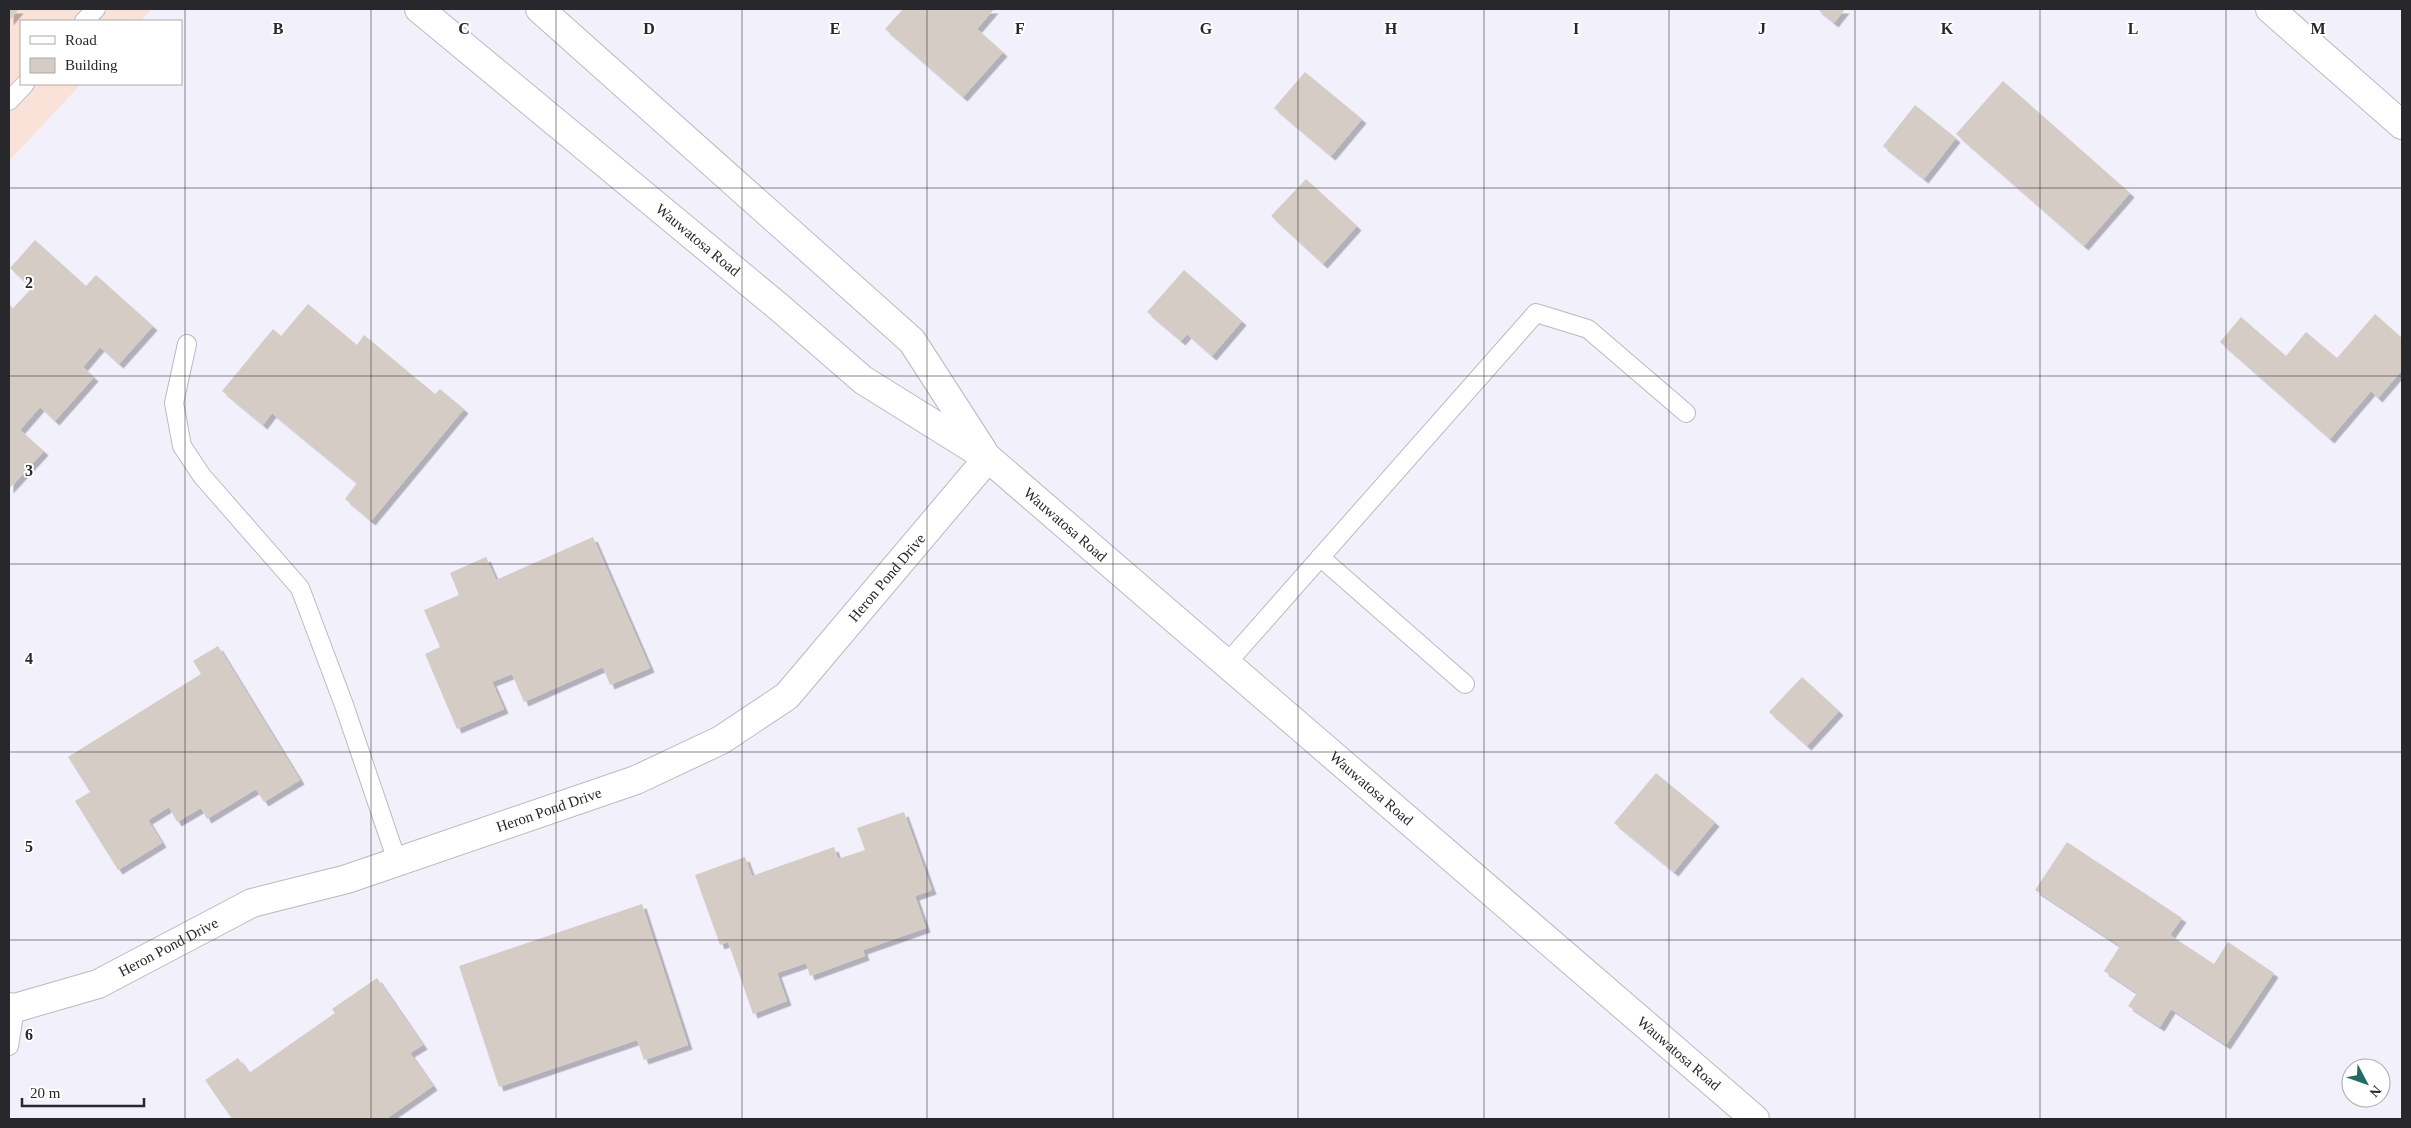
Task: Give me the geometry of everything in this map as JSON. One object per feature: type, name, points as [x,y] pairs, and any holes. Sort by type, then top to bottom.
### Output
[{"type":"main road","name":"Wauwatosa Road","points":[[419,9],[780,308],[863,380],[988,458],[1756,1119]]},
{"type":"main road","name":"Wauwatosa Road","points":[[540,9],[912,341],[988,458]]},
{"type":"main road","points":[[2270,9],[2402,125]]},
{"type":"main road","name":"Heron Pond Drive","points":[[12,1008],[98,984],[252,903],[347,879],[636,780],[721,740],[787,696],[988,458]]},
{"type":"lane","points":[[85,20],[96,9]]},
{"type":"lane","points":[[9,101],[24,85]]},
{"type":"lane","points":[[1227,664],[1536,313],[1588,330],[1686,413]]},
{"type":"lane","points":[[187,344],[174,403],[182,446],[202,476],[300,588],[344,705],[397,861]]},
{"type":"lane","points":[[1320,557],[1465,684]]},
{"type":"lane","points":[[9,1046],[12,1008]]},
{"type":"shaded area","points":[[9,9],[152,9],[141,20],[20,20],[20,85],[80,85],[9,161]]},
{"type":"building","points":[[9,9],[19,9],[9,21]]},
{"type":"building","points":[[903,9],[994,9],[977,29],[1003,52],[963,97],[885,29]]},
{"type":"building","points":[[1817,9],[1845,9],[1834,23]]},
{"type":"building","points":[[1305,72],[1362,119],[1331,156],[1274,108]]},
{"type":"building","points":[[2003,81],[2130,193],[2084,246],[1956,134]]},
{"type":"building","points":[[1915,105],[1956,138],[1924,179],[1883,146]]},
{"type":"building","points":[[1306,179],[1357,226],[1323,264],[1271,216]]},
{"type":"building","points":[[35,240],[86,286],[96,275],[153,326],[119,364],[100,347],[83,367],[94,377],[55,421],[40,407],[20,430],[44,451],[9,489],[9,304],[13,308],[32,288],[10,268]]},
{"type":"building","points":[[1184,270],[1242,321],[1212,356],[1187,334],[1181,341],[1147,312]]},
{"type":"building","points":[[308,304],[357,345],[364,335],[435,394],[440,389],[464,409],[371,521],[345,499],[357,483],[272,413],[263,425],[222,391],[273,329],[281,336]]},
{"type":"building","points":[[2375,314],[2402,338],[2402,370],[2378,398],[2371,391],[2330,439],[2220,342],[2241,317],[2286,356],[2306,332],[2337,358]]},
{"type":"building","points":[[593,537],[650,668],[610,685],[603,667],[524,702],[512,674],[492,682],[504,709],[457,729],[425,654],[440,647],[424,610],[459,595],[450,573],[486,557],[496,580]]},
{"type":"building","points":[[218,646],[300,780],[264,802],[256,789],[207,819],[201,808],[177,822],[169,807],[148,820],[162,843],[118,870],[75,801],[90,792],[68,757],[201,674],[193,661]]},
{"type":"building","points":[[1802,677],[1839,711],[1807,746],[1769,712]]},
{"type":"building","points":[[1656,773],[1715,822],[1674,872],[1614,823]]},
{"type":"building","points":[[904,812],[932,890],[915,896],[926,928],[863,950],[865,956],[810,976],[806,963],[777,973],[787,1001],[753,1014],[728,942],[720,945],[695,875],[745,857],[752,876],[834,847],[838,859],[865,850],[857,828]]},
{"type":"building","points":[[2067,842],[2182,918],[2170,935],[2214,964],[2228,942],[2274,973],[2226,1045],[2171,1009],[2160,1027],[2128,1006],[2137,993],[2104,971],[2120,946],[2035,890]]},
{"type":"building","points":[[642,904],[688,1045],[644,1060],[637,1040],[499,1087],[459,966]]},
{"type":"building","points":[[377,978],[423,1045],[410,1053],[433,1086],[386,1119],[232,1119],[205,1080],[238,1058],[249,1073],[335,1013],[332,1009]]}]
